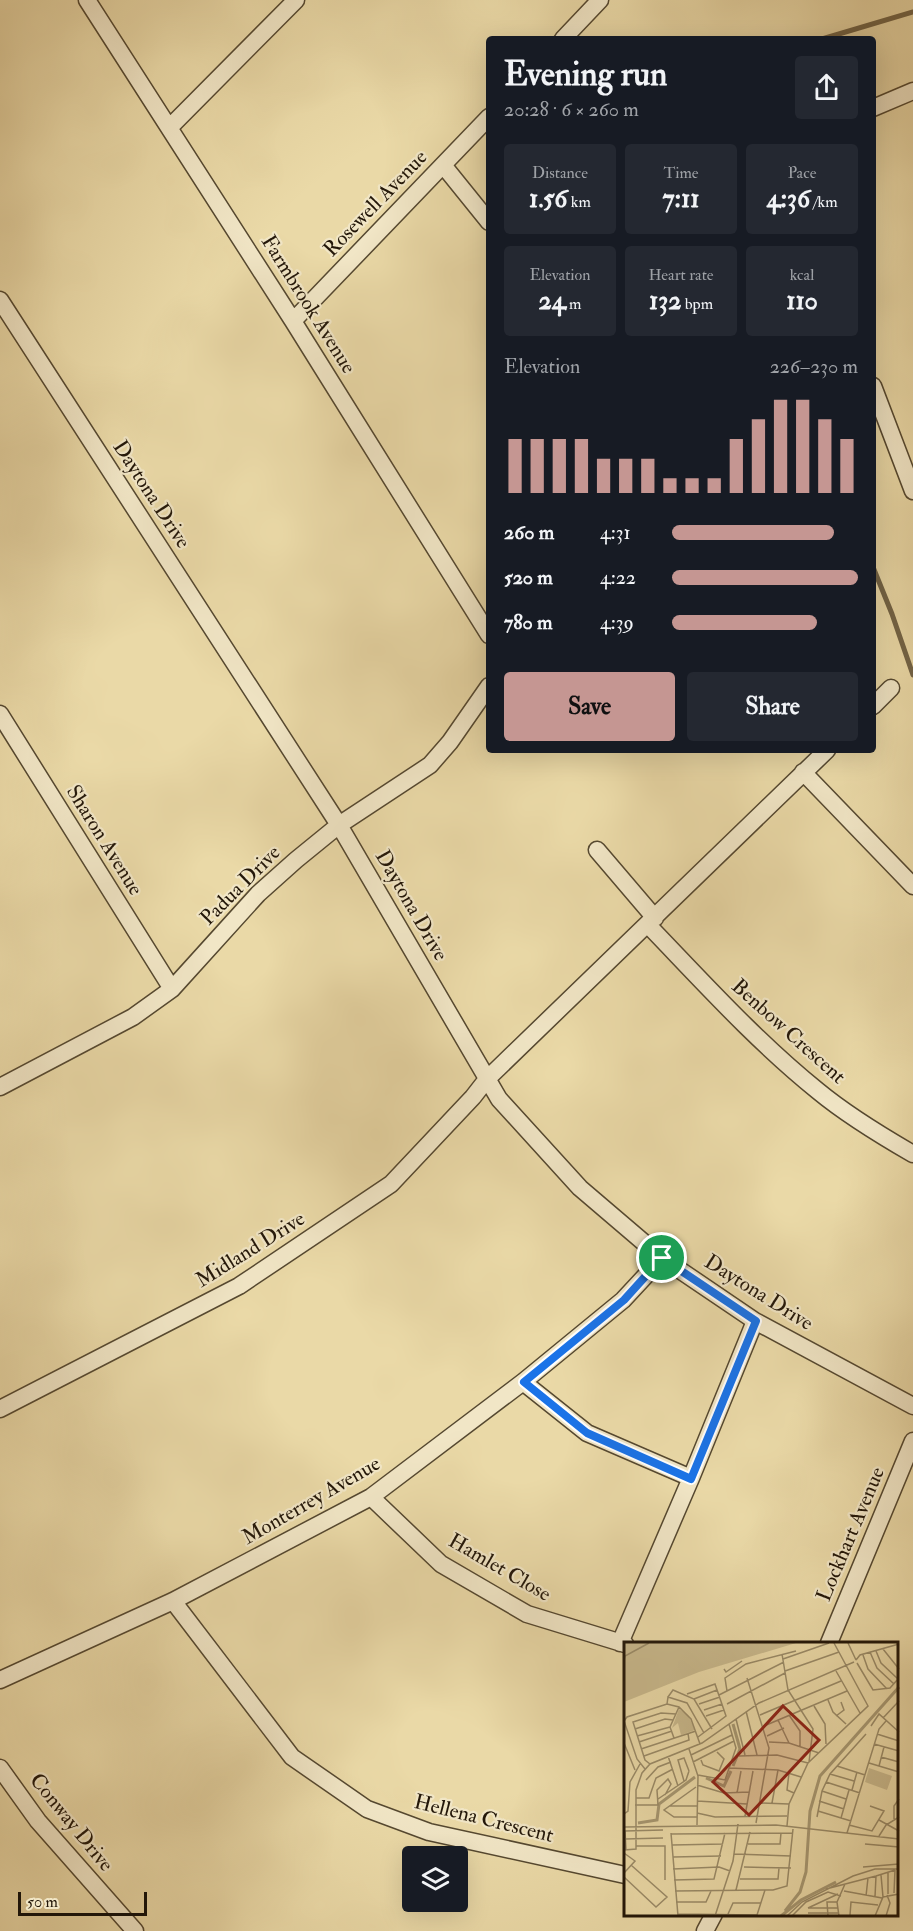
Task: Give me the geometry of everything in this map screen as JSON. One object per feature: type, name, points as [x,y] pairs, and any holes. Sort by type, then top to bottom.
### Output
[{"type":"street","name":"Farmbrook Avenue","points":[[87,0],[170,127],[486,630]]},
{"type":"street","points":[[170,127],[296,0]]},
{"type":"street","points":[[566,36],[600,0]]},
{"type":"street","points":[[876,107],[913,92]]},
{"type":"street","name":"Rosewell Avenue","points":[[292,321],[486,120]]},
{"type":"street","points":[[442,165],[486,218]]},
{"type":"street","name":"Daytona Drive","points":[[1,304],[339,825],[499,1098],[580,1188],[662,1258],[756,1321],[913,1406]]},
{"type":"street","points":[[876,398],[913,491]]},
{"type":"street","points":[[876,703],[891,688]]},
{"type":"street","name":"Padua Drive","points":[[0,1087],[133,1017],[172,989],[258,894],[296,860],[339,825],[430,765],[450,742],[486,690]]},
{"type":"street","name":"Sharon Avenue","points":[[0,714],[172,989]]},
{"type":"street","name":"Midland Drive","points":[[0,1409],[240,1286],[391,1184],[473,1097],[487,1079],[823,753]]},
{"type":"street","points":[[803,772],[913,886]]},
{"type":"street","name":"Benbow Crescent","points":[[597,850],[651,921],[742,1024],[818,1092],[877,1133],[913,1154]]},
{"type":"street","name":"Monterrey Avenue","points":[[0,1680],[173,1602],[371,1497],[524,1382],[624,1300],[662,1258]]},
{"type":"street","points":[[622,1643],[756,1321]]},
{"type":"street","points":[[524,1382],[587,1433],[691,1479]]},
{"type":"street","name":"Lockhart Avenue","points":[[829,1642],[913,1441]]},
{"type":"street","name":"Hamlet Close","points":[[371,1497],[441,1564],[527,1614],[622,1643]]},
{"type":"street","name":"Hellena Crescent","points":[[173,1602],[292,1758],[367,1809],[429,1832],[624,1875]]},
{"type":"street","name":"Conway Drive","points":[[0,1768],[38,1821],[135,1931]]},
{"type":"street","points":[[705,1931],[713,1916]]},
{"type":"waterway","points":[[832,36],[913,12]]},
{"type":"waterway","points":[[876,574],[913,675]]},
{"type":"route","points":[[662,1258],[756,1321],[691,1479],[587,1433],[524,1382],[624,1300],[662,1258]]}]
